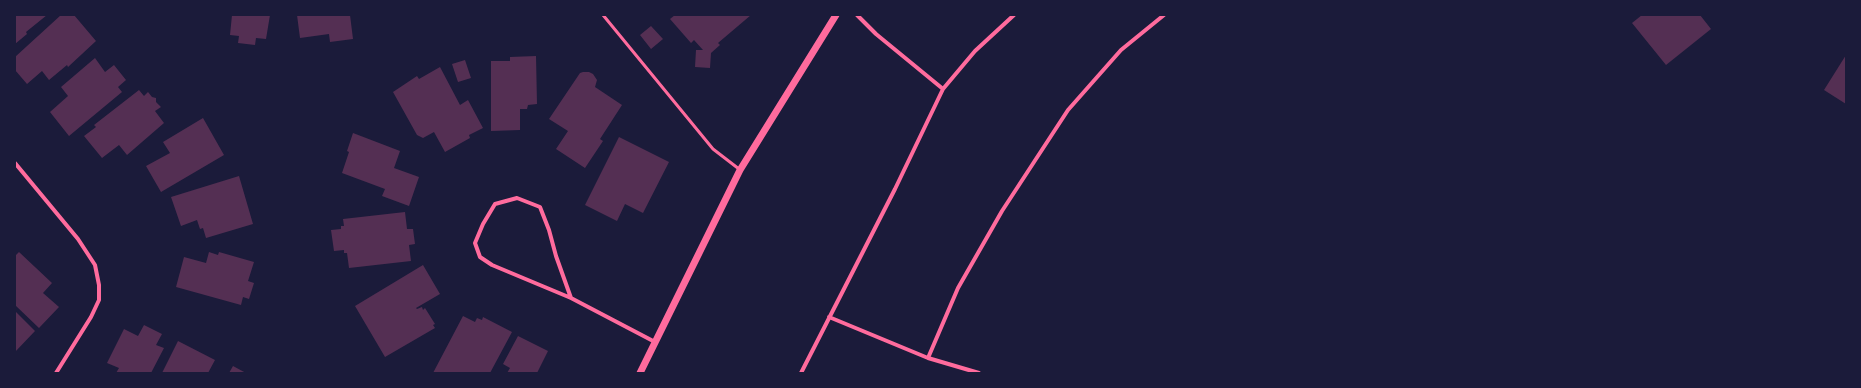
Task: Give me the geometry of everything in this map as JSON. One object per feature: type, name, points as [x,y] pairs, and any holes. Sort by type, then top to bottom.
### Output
[{"type":"street","points":[[640,373],[740,170],[836,15]]},
{"type":"street","points":[[858,15],[876,34],[944,89]]},
{"type":"street","points":[[801,373],[895,189],[944,89],[975,51],[1014,15]]},
{"type":"street","points":[[928,358],[958,288],[1002,211],[1068,110],[1121,50],[1164,15]]},
{"type":"street","points":[[15,163],[78,239],[95,265],[98,278],[99,300],[91,317],[56,373]]},
{"type":"street","points":[[571,298],[540,207],[517,198],[495,204],[483,224],[475,243],[480,257],[492,265],[571,298],[655,342]]},
{"type":"street","points":[[829,317],[928,358],[979,373]]},
{"type":"lane","points":[[603,15],[713,149],[740,170]]},
{"type":"building","points":[[15,15],[47,15],[26,32],[27,34],[15,44]]},
{"type":"building","points":[[61,15],[74,15],[96,41],[68,67],[67,65],[49,80],[42,71],[27,84],[15,70],[15,57]]},
{"type":"building","points":[[232,15],[270,15],[266,39],[256,38],[255,45],[238,43],[239,36],[230,35]]},
{"type":"building","points":[[297,15],[350,15],[353,39],[330,42],[329,34],[300,38]]},
{"type":"building","points":[[675,15],[751,15],[718,43],[720,45],[711,53],[710,68],[695,67],[696,50],[703,50],[694,40],[691,43],[670,19]]},
{"type":"building","points":[[1642,15],[1700,15],[1711,29],[1666,65],[1632,23]]},
{"type":"building","points":[[651,26],[663,39],[651,49],[640,35]]},
{"type":"building","points":[[1846,55],[1846,104],[1824,90]]},
{"type":"building","points":[[536,56],[537,104],[528,105],[527,109],[520,109],[520,130],[491,131],[491,61],[510,61],[510,57]]},
{"type":"building","points":[[95,58],[105,72],[114,65],[126,80],[118,87],[122,92],[69,136],[50,112],[68,96],[61,87]]},
{"type":"building","points":[[465,60],[471,78],[458,82],[452,64]]},
{"type":"building","points":[[440,67],[460,105],[468,100],[483,128],[469,135],[470,138],[445,152],[434,132],[423,138],[417,135],[393,92],[417,76],[419,79]]},
{"type":"building","points":[[583,72],[593,74],[597,80],[595,87],[622,105],[600,139],[603,141],[585,168],[556,149],[568,131],[549,119],[580,73]]},
{"type":"building","points":[[139,90],[144,96],[148,92],[152,97],[156,98],[156,102],[161,107],[155,111],[164,123],[127,155],[119,145],[102,158],[84,136],[96,127],[94,125]]},
{"type":"building","points":[[203,118],[224,155],[161,192],[146,166],[170,153],[163,142]]},
{"type":"building","points":[[353,133],[400,151],[394,168],[419,177],[409,206],[382,196],[385,189],[342,173]]},
{"type":"building","points":[[619,137],[669,162],[643,213],[625,204],[617,221],[585,205]]},
{"type":"building","points":[[239,176],[253,224],[206,238],[203,228],[200,229],[197,220],[181,226],[171,197]]},
{"type":"building","points":[[405,212],[407,229],[413,229],[415,244],[409,245],[411,261],[349,268],[347,253],[344,253],[344,250],[334,251],[331,230],[341,229],[341,226],[344,226],[343,219]]},
{"type":"building","points":[[19,252],[52,283],[43,293],[59,307],[39,328],[15,305],[15,256]]},
{"type":"building","points":[[209,252],[218,255],[219,252],[254,262],[248,281],[254,283],[249,299],[243,297],[241,305],[176,287],[184,257],[206,263]]},
{"type":"building","points":[[423,265],[440,294],[416,308],[422,307],[423,310],[425,308],[435,324],[433,325],[435,328],[385,357],[355,306]]},
{"type":"building","points":[[15,311],[35,331],[15,352]]},
{"type":"building","points":[[463,316],[475,322],[477,318],[482,320],[483,317],[512,332],[490,373],[433,373]]},
{"type":"building","points":[[144,325],[162,334],[156,345],[164,348],[151,373],[116,373],[119,368],[107,363],[124,329],[138,336]]},
{"type":"building","points":[[518,336],[548,351],[537,373],[507,373],[510,368],[503,364]]},
{"type":"building","points":[[178,341],[215,360],[208,373],[162,373]]},
{"type":"building","points":[[233,366],[246,373],[229,373]]}]
